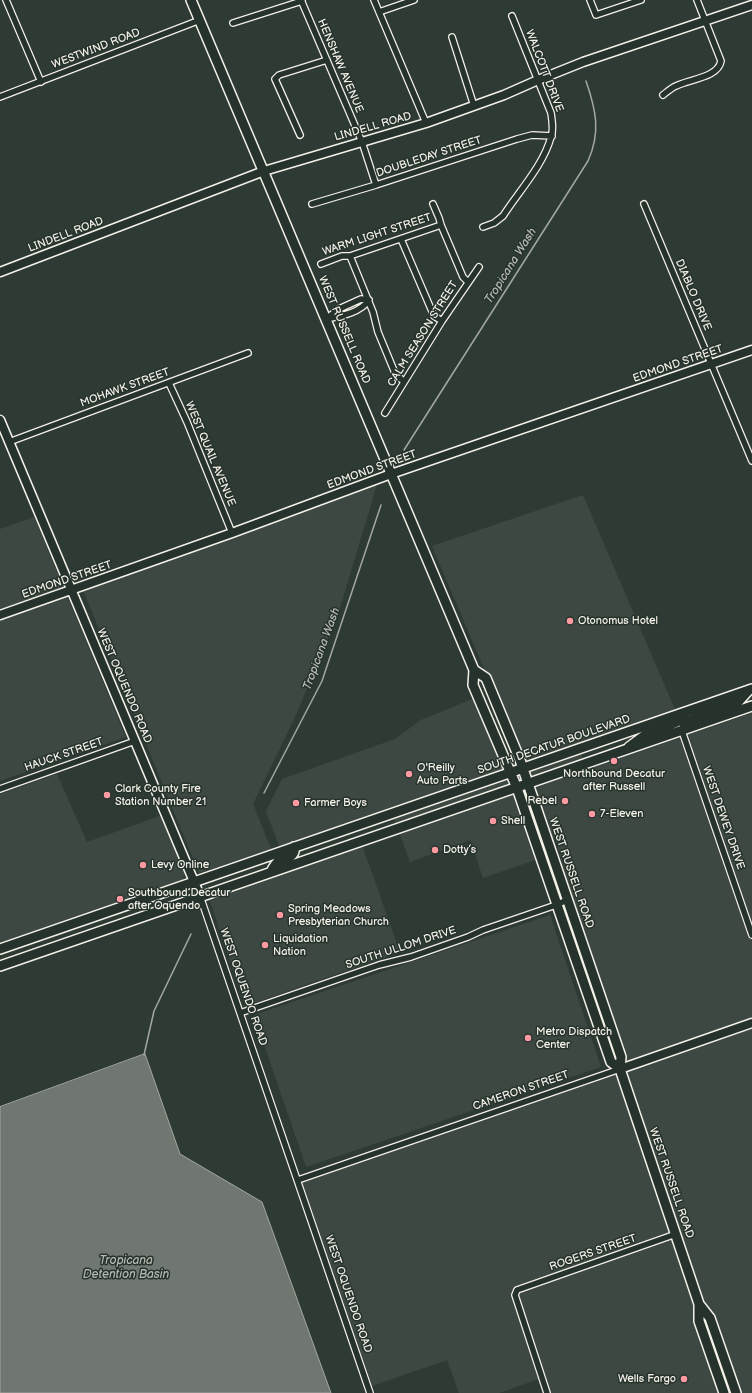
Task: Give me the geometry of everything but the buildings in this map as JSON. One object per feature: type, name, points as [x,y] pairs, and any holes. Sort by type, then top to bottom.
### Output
[{"type":"main road","name":"WEST RUSSELL ROAD","points":[[192,0],[474,670],[473,685],[517,788],[611,1062],[620,1069]]},
{"type":"main road","name":"WEST RUSSELL ROAD","points":[[474,670],[486,678],[528,784],[622,1057],[620,1069],[699,1304],[699,1321],[724,1393]]},
{"type":"main road","name":"SOUTH DECATUR BOULEVARD","points":[[0,949],[751,690]]},
{"type":"main road","points":[[682,731],[688,721],[739,701],[751,690]]},
{"type":"main road","points":[[0,966],[752,706]]},
{"type":"main road","points":[[624,751],[644,736],[681,720],[686,712]]},
{"type":"main road","points":[[271,872],[278,862],[293,855],[295,851],[294,848]]},
{"type":"main road","name":"WEST RUSSELL ROAD","points":[[699,1304],[710,1318],[736,1393]]},
{"type":"street","points":[[6,0],[40,82]]},
{"type":"street","points":[[233,23],[301,0]]},
{"type":"street","name":"HENSHAW AVENUE","points":[[301,0],[362,142],[376,185]]},
{"type":"street","points":[[374,0],[426,123]]},
{"type":"street","points":[[379,12],[414,0]]},
{"type":"street","points":[[590,0],[596,15],[641,0]]},
{"type":"street","points":[[663,95],[675,86],[712,73],[720,66],[721,61],[697,0]]},
{"type":"street","name":"LINDELL ROAD","points":[[0,272],[264,171],[426,123],[504,95],[583,62],[752,5]]},
{"type":"street","name":"WALCOTT DRIVE","points":[[483,227],[494,223],[503,216],[542,160],[552,136],[551,113],[512,16]]},
{"type":"street","name":"WESTWIND ROAD","points":[[0,97],[200,20]]},
{"type":"street","points":[[452,37],[474,106]]},
{"type":"street","points":[[300,135],[275,79],[279,75],[327,60]]},
{"type":"street","name":"DOUBLEDAY STREET","points":[[312,204],[376,185],[517,139],[532,135],[552,136]]},
{"type":"street","points":[[433,204],[439,218],[440,225],[463,277],[468,282]]},
{"type":"street","name":"DIABLO DRIVE","points":[[644,204],[752,461]]},
{"type":"street","name":"WARM LIGHT STREET","points":[[321,264],[342,256],[350,256],[440,225]]},
{"type":"street","points":[[401,238],[434,316],[442,321]]},
{"type":"street","points":[[350,256],[373,312],[378,332],[395,373],[404,382]]},
{"type":"street","name":"CALM SEASON STREET","points":[[385,413],[442,321],[479,266]]},
{"type":"street","points":[[326,318],[339,309],[362,299],[368,300]]},
{"type":"street","name":"EDMOND STREET","points":[[0,615],[232,533],[391,474],[752,350]]},
{"type":"street","name":"MOHAWK STREET","points":[[9,442],[248,353]]},
{"type":"street","name":"WEST QUAIL AVENUE","points":[[169,383],[187,422],[232,533]]},
{"type":"street","name":"WEST OQUENDO ROAD","points":[[0,420],[195,882],[370,1393]]},
{"type":"street","name":"WEST DEWEY DRIVE","points":[[682,731],[752,935]]},
{"type":"street","name":"HAUCK STREET","points":[[0,788],[135,741]]},
{"type":"street","name":"SOUTH ULLOM DRIVE","points":[[240,1013],[379,965],[411,957],[567,900]]},
{"type":"street","name":"CAMERON STREET","points":[[298,1180],[752,1023]]},
{"type":"street","name":"ROGERS STREET","points":[[547,1393],[515,1296],[517,1290],[676,1234]]},
{"type":"shaded area","points":[[378,481],[339,611],[297,713],[253,804],[271,849],[199,873],[83,590]]},
{"type":"shaded area","points":[[583,495],[676,712],[578,745],[586,770],[752,713],[752,1393],[547,1393],[542,1378],[499,1393],[459,1393],[447,1360],[369,1387],[298,1180],[618,1068],[555,837],[538,859],[483,878],[470,840],[410,862],[391,810],[280,848],[266,811],[282,779],[395,739],[421,720],[475,698],[505,771],[524,763],[432,546]]},
{"type":"shaded area","points":[[34,517],[126,737],[0,781],[0,529]]},
{"type":"shaded area","points":[[57,774],[87,842],[160,816],[185,871],[184,876],[182,880],[0,943],[0,794]]},
{"type":"shaded area","points":[[362,845],[400,952],[245,1006],[210,901]]},
{"type":"shaded area","points":[[550,915],[601,1067],[306,1167],[254,1015]]},
{"type":"water","name":"Tropicana Detention Basin","points":[[145,1054],[180,1154],[262,1202],[331,1393],[0,1393],[0,1107]]},
{"type":"waterway","name":"Tropicana Wash","points":[[404,450],[588,161],[595,140],[596,121],[586,81]]},
{"type":"waterway","name":"Tropicana Wash","points":[[264,793],[322,681],[381,505]]},
{"type":"waterway","points":[[144,1055],[154,1011],[191,934]]},
{"type":"place","name":"Otonomus Hotel","points":[[570,621]]},
{"type":"place","name":"Northbound Decatur after Russell","points":[[614,761]]},
{"type":"place","name":"O'Reilly Auto Parts","points":[[409,774]]},
{"type":"place","name":"Clark County Fire Station Number 21","points":[[107,795]]},
{"type":"place","name":"Rebel","points":[[565,801]]},
{"type":"place","name":"Farmer Boys","points":[[296,803]]},
{"type":"place","name":"7-Eleven","points":[[592,814]]},
{"type":"place","name":"Shell","points":[[493,821]]},
{"type":"place","name":"Dotty’s","points":[[435,850]]},
{"type":"place","name":"Levy Online","points":[[143,865]]},
{"type":"place","name":"Southbound Decatur after Oquendo","points":[[120,899]]},
{"type":"place","name":"Spring Meadows Presbyterian Church","points":[[280,915]]},
{"type":"place","name":"Liquidation Nation","points":[[265,945]]},
{"type":"place","name":"Metro Dispatch Center","points":[[528,1038]]},
{"type":"place","name":"Wells Fargo","points":[[684,1379]]}]
